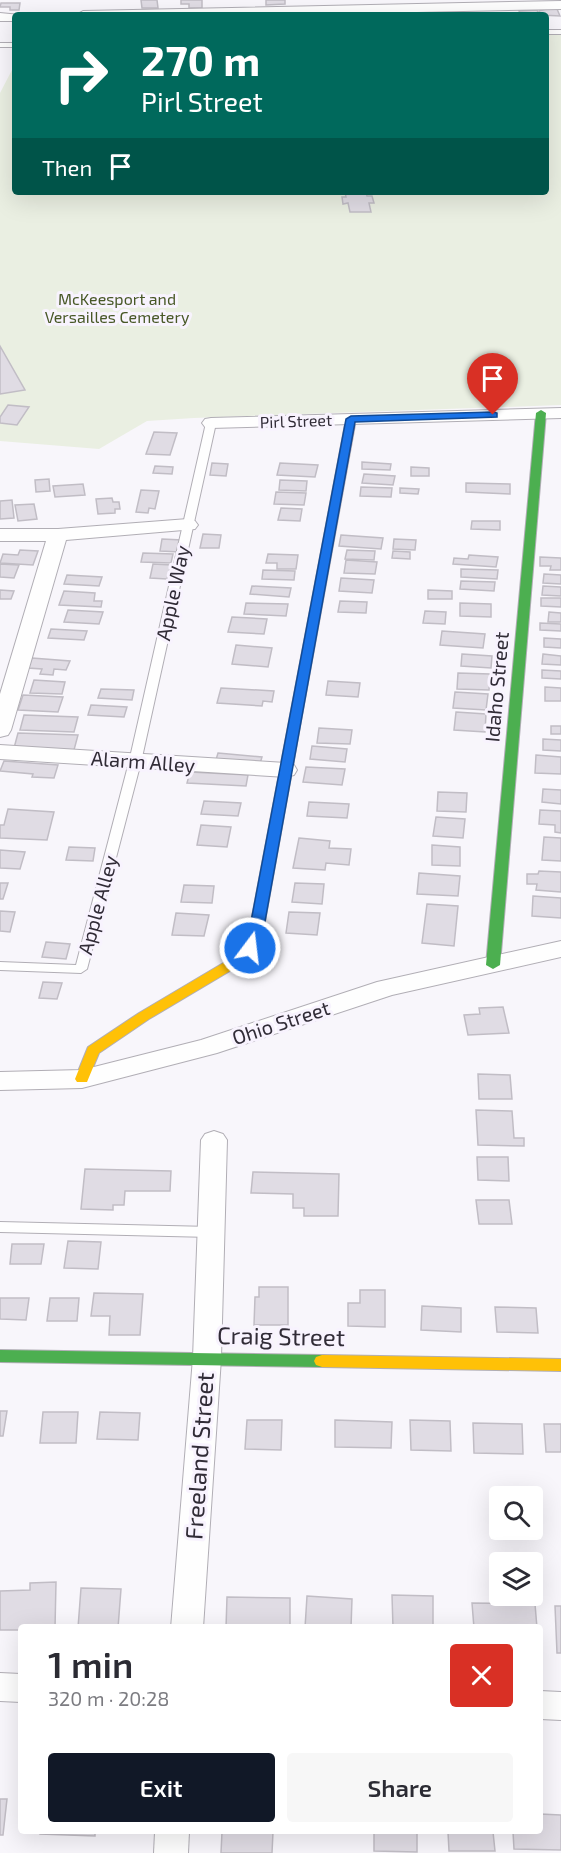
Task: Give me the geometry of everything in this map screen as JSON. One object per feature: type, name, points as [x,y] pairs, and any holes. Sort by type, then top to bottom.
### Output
[{"type":"street","points":[[120,10],[561,5]]},
{"type":"street","name":"Idaho Street","points":[[493,965],[541,413]]},
{"type":"street","name":"Pirl Street","points":[[211,423],[561,413]]},
{"type":"street","points":[[82,1079],[93,1050],[144,1016],[235,962],[250,948],[257,927],[351,419]]},
{"type":"street","points":[[0,535],[58,535],[188,525]]},
{"type":"street","points":[[0,730],[58,535]]},
{"type":"street","name":"Alarm Alley","points":[[0,752],[286,770]]},
{"type":"street","name":"Ohio Street","points":[[0,1081],[82,1079],[207,1047],[386,988],[561,950]]},
{"type":"street","name":"Freeland Street","points":[[188,1624],[207,1358],[214,1140]]},
{"type":"street","name":"Craig Street","points":[[0,1356],[561,1365]]},
{"type":"street","points":[[0,1687],[18,1688]]},
{"type":"street","points":[[543,1705],[561,1706]]},
{"type":"street","points":[[171,1853],[172,1834]]},
{"type":"lane","name":"Apple Way","points":[[135,762],[211,423]]},
{"type":"lane","name":"Apple Alley","points":[[0,966],[81,969],[135,762]]},
{"type":"lane","points":[[0,1227],[211,1232]]},
{"type":"green space","name":"McKeesport and Versailles Cemetery","points":[[549,35],[561,35],[561,405],[147,421],[99,449],[0,441],[0,93],[12,70],[12,195],[549,195]]},
{"type":"building","points":[[141,0],[157,0],[158,8],[142,8]]},
{"type":"building","points":[[181,0],[202,0],[202,8],[189,8],[189,4],[181,4]]},
{"type":"building","points":[[266,0],[285,0],[285,4],[266,5]]},
{"type":"building","points":[[1,3],[20,3],[19,10],[0,7]]},
{"type":"building","points":[[557,9],[560,16],[549,15],[549,12],[539,11]]},
{"type":"building","points":[[537,10],[538,12],[520,12]]},
{"type":"building","points":[[346,195],[372,196],[374,203],[369,203],[371,212],[350,212],[348,203],[343,204],[342,197],[346,197]]},
{"type":"building","points":[[0,346],[25,390],[0,394]]},
{"type":"building","points":[[8,405],[29,407],[17,425],[0,423],[0,417]]},
{"type":"building","points":[[154,432],[177,433],[170,455],[146,454]]},
{"type":"building","points":[[362,462],[391,464],[390,470],[362,469]]},
{"type":"building","points":[[212,463],[228,464],[226,476],[210,475]]},
{"type":"building","points":[[280,463],[318,465],[315,477],[277,475]]},
{"type":"building","points":[[155,466],[173,467],[172,474],[153,473]]},
{"type":"building","points":[[411,467],[429,468],[429,476],[411,476]]},
{"type":"building","points":[[364,474],[395,476],[393,485],[362,483]]},
{"type":"building","points":[[49,479],[50,491],[36,492],[35,480]]},
{"type":"building","points":[[280,480],[307,481],[306,491],[279,490]]},
{"type":"building","points":[[466,483],[510,484],[510,494],[466,492]]},
{"type":"building","points":[[83,484],[85,495],[55,497],[53,486]]},
{"type":"building","points":[[361,487],[392,488],[391,497],[360,496]]},
{"type":"building","points":[[400,488],[419,489],[418,494],[400,493]]},
{"type":"building","points":[[141,490],[159,491],[155,509],[149,508],[148,513],[136,512]]},
{"type":"building","points":[[276,492],[306,493],[304,505],[274,504]]},
{"type":"building","points":[[112,498],[113,502],[119,502],[120,509],[115,509],[115,513],[98,514],[96,499]]},
{"type":"building","points":[[12,500],[14,518],[0,519],[0,501]]},
{"type":"building","points":[[34,504],[37,519],[18,521],[15,505]]},
{"type":"building","points":[[281,508],[302,509],[300,521],[278,520]]},
{"type":"building","points":[[472,521],[500,521],[500,530],[471,529]]},
{"type":"building","points":[[203,534],[221,535],[219,548],[200,548]]},
{"type":"building","points":[[341,535],[383,538],[381,549],[339,546]]},
{"type":"building","points":[[162,539],[182,540],[180,552],[160,551]]},
{"type":"building","points":[[394,539],[416,540],[415,550],[393,549]]},
{"type":"building","points":[[20,550],[38,551],[33,565],[0,563],[3,554],[18,555]]},
{"type":"building","points":[[347,550],[375,551],[374,560],[345,559]]},
{"type":"building","points":[[393,551],[410,552],[410,559],[392,558]]},
{"type":"building","points":[[143,553],[173,554],[171,563],[141,562]]},
{"type":"building","points":[[268,554],[298,555],[296,569],[277,569],[277,563],[266,563]]},
{"type":"building","points":[[469,555],[498,557],[496,567],[453,564],[454,558],[468,559]]},
{"type":"building","points":[[540,557],[561,558],[561,570],[550,570],[551,566],[540,566]]},
{"type":"building","points":[[346,560],[377,562],[375,574],[344,573]]},
{"type":"building","points":[[0,564],[19,565],[14,578],[0,577]]},
{"type":"building","points":[[153,564],[171,565],[167,579],[150,578]]},
{"type":"building","points":[[461,569],[498,570],[497,579],[461,577]]},
{"type":"building","points":[[263,570],[295,571],[294,580],[262,579]]},
{"type":"building","points":[[544,574],[561,575],[561,584],[543,583]]},
{"type":"building","points":[[67,575],[102,577],[99,586],[64,584]]},
{"type":"building","points":[[341,578],[374,580],[372,593],[339,591]]},
{"type":"building","points":[[461,581],[495,582],[494,591],[460,589]]},
{"type":"building","points":[[252,586],[291,588],[289,597],[250,594]]},
{"type":"building","points":[[543,586],[561,587],[561,596],[542,595]]},
{"type":"building","points":[[0,590],[14,591],[11,599],[0,599]]},
{"type":"building","points":[[428,590],[452,591],[452,599],[428,599]]},
{"type":"building","points":[[64,591],[95,593],[94,601],[102,601],[101,607],[59,605]]},
{"type":"building","points":[[541,598],[561,598],[561,607],[541,606]]},
{"type":"building","points":[[340,601],[367,602],[366,613],[338,612]]},
{"type":"building","points":[[246,603],[288,604],[286,616],[244,614]]},
{"type":"building","points":[[460,603],[491,604],[491,617],[460,616]]},
{"type":"building","points":[[68,610],[103,612],[99,624],[64,622]]},
{"type":"building","points":[[425,611],[446,612],[445,624],[423,623]]},
{"type":"building","points":[[549,612],[561,613],[561,622],[548,622]]},
{"type":"building","points":[[232,617],[267,619],[264,634],[228,632]]},
{"type":"building","points":[[540,623],[561,624],[561,631],[540,630]]},
{"type":"building","points":[[51,629],[87,631],[84,640],[48,638]]},
{"type":"building","points":[[442,631],[485,634],[483,648],[440,645]]},
{"type":"building","points":[[544,638],[561,639],[561,648],[544,647]]},
{"type":"building","points":[[236,645],[272,648],[268,667],[232,664]]},
{"type":"building","points":[[462,654],[492,656],[491,668],[461,666]]},
{"type":"building","points":[[543,654],[561,656],[561,665],[542,664]]},
{"type":"building","points":[[32,658],[70,661],[66,670],[54,669],[53,675],[40,674],[42,669],[28,668]]},
{"type":"building","points":[[542,670],[561,671],[561,679],[542,678]]},
{"type":"building","points":[[458,673],[490,674],[489,690],[457,689]]},
{"type":"building","points":[[34,680],[65,682],[62,694],[30,693]]},
{"type":"building","points":[[328,681],[360,683],[358,697],[326,695]]},
{"type":"building","points":[[545,687],[561,688],[561,701],[545,701]]},
{"type":"building","points":[[221,688],[274,691],[272,702],[263,701],[262,706],[217,703]]},
{"type":"building","points":[[101,689],[134,690],[132,700],[98,698]]},
{"type":"building","points":[[455,692],[488,694],[486,710],[453,708]]},
{"type":"building","points":[[23,695],[63,697],[58,712],[18,710]]},
{"type":"building","points":[[91,705],[127,707],[124,717],[88,715]]},
{"type":"building","points":[[456,712],[486,714],[485,732],[454,730]]},
{"type":"building","points":[[24,715],[78,717],[74,732],[20,730]]},
{"type":"building","points":[[551,726],[561,726],[561,734],[551,734]]},
{"type":"building","points":[[319,728],[352,730],[350,744],[317,743]]},
{"type":"building","points":[[18,733],[78,735],[74,750],[14,748]]},
{"type":"building","points":[[543,739],[561,740],[561,751],[543,750]]},
{"type":"building","points":[[312,746],[347,749],[345,762],[310,759]]},
{"type":"building","points":[[218,753],[262,757],[259,767],[215,763]]},
{"type":"building","points":[[536,755],[561,757],[561,774],[535,773]]},
{"type":"building","points":[[4,761],[58,765],[54,778],[32,777],[33,774],[0,771]]},
{"type":"building","points":[[306,767],[345,769],[342,785],[303,782]]},
{"type":"building","points":[[190,772],[248,775],[246,786],[187,783]]},
{"type":"building","points":[[543,789],[561,790],[561,804],[542,802]]},
{"type":"building","points":[[438,792],[467,793],[466,812],[437,811]]},
{"type":"building","points":[[204,801],[241,803],[238,816],[201,814]]},
{"type":"building","points":[[309,802],[349,804],[347,818],[307,816]]},
{"type":"building","points":[[8,809],[54,812],[47,840],[0,838],[0,825],[4,825]]},
{"type":"building","points":[[540,810],[561,811],[561,833],[555,832],[555,825],[539,824]]},
{"type":"building","points":[[436,817],[465,819],[463,838],[433,836]]},
{"type":"building","points":[[201,825],[231,827],[227,847],[197,845]]},
{"type":"building","points":[[544,837],[561,838],[561,861],[542,860]]},
{"type":"building","points":[[299,838],[330,841],[329,848],[351,849],[349,865],[326,863],[325,870],[293,868]]},
{"type":"building","points":[[432,845],[460,847],[460,866],[432,865]]},
{"type":"building","points":[[69,847],[95,848],[93,861],[66,860]]},
{"type":"building","points":[[0,850],[25,852],[20,869],[0,868]]},
{"type":"building","points":[[539,871],[561,872],[561,892],[536,890],[537,884],[527,884],[527,874],[538,874]]},
{"type":"building","points":[[419,873],[460,876],[458,896],[417,894]]},
{"type":"building","points":[[0,883],[8,883],[3,899],[0,899]]},
{"type":"building","points":[[295,883],[324,884],[322,904],[292,902]]},
{"type":"building","points":[[184,885],[214,886],[212,903],[181,902]]},
{"type":"building","points":[[533,896],[561,898],[561,918],[532,916]]},
{"type":"building","points":[[427,904],[458,906],[454,946],[422,943]]},
{"type":"building","points":[[0,911],[15,912],[10,932],[0,931]]},
{"type":"building","points":[[289,912],[320,913],[317,935],[286,933]]},
{"type":"building","points":[[176,913],[209,915],[204,936],[172,935]]},
{"type":"building","points":[[46,942],[70,944],[66,959],[42,957]]},
{"type":"building","points":[[43,982],[62,983],[57,999],[39,998]]},
{"type":"building","points":[[503,1007],[509,1033],[468,1035],[464,1015],[480,1014],[479,1008]]},
{"type":"building","points":[[478,1074],[510,1075],[512,1099],[479,1099]]},
{"type":"building","points":[[476,1110],[512,1111],[514,1138],[524,1138],[524,1146],[478,1145]]},
{"type":"building","points":[[477,1157],[508,1157],[509,1181],[478,1180]]},
{"type":"building","points":[[85,1169],[171,1171],[170,1191],[125,1191],[124,1205],[113,1205],[113,1210],[81,1209]]},
{"type":"building","points":[[253,1172],[339,1174],[338,1216],[304,1216],[304,1208],[293,1208],[293,1194],[251,1193]]},
{"type":"building","points":[[476,1200],[509,1200],[512,1224],[479,1224]]},
{"type":"building","points":[[68,1241],[101,1242],[98,1269],[64,1268]]},
{"type":"building","points":[[12,1244],[44,1244],[41,1264],[10,1264]]},
{"type":"building","points":[[259,1287],[288,1287],[288,1325],[254,1325],[255,1297],[259,1297]]},
{"type":"building","points":[[360,1290],[385,1290],[385,1327],[348,1326],[348,1303],[360,1303]]},
{"type":"building","points":[[94,1293],[143,1294],[140,1335],[109,1335],[110,1316],[91,1316]]},
{"type":"building","points":[[0,1298],[29,1298],[26,1320],[0,1319]]},
{"type":"building","points":[[50,1298],[79,1298],[77,1321],[47,1321]]},
{"type":"building","points":[[422,1306],[461,1308],[461,1332],[421,1330]]},
{"type":"building","points":[[495,1307],[536,1308],[538,1333],[497,1332]]},
{"type":"building","points":[[0,1411],[7,1411],[3,1436],[0,1436]]},
{"type":"building","points":[[43,1412],[78,1412],[76,1443],[40,1443]]},
{"type":"building","points":[[100,1412],[140,1413],[138,1440],[97,1439]]},
{"type":"building","points":[[247,1420],[282,1420],[281,1450],[245,1449]]},
{"type":"building","points":[[335,1420],[392,1422],[391,1448],[335,1447]]},
{"type":"building","points":[[410,1420],[450,1421],[451,1451],[411,1450]]},
{"type":"building","points":[[473,1423],[522,1424],[523,1454],[474,1453]]},
{"type":"building","points":[[544,1424],[561,1424],[561,1452],[546,1452]]},
{"type":"building","points":[[56,1582],[55,1624],[18,1624],[18,1630],[0,1630],[0,1591],[30,1590],[30,1583]]},
{"type":"building","points":[[81,1588],[121,1589],[118,1624],[78,1624]]},
{"type":"building","points":[[392,1595],[433,1596],[433,1624],[393,1624]]},
{"type":"building","points":[[307,1596],[352,1599],[351,1624],[305,1624]]},
{"type":"building","points":[[227,1597],[290,1598],[290,1624],[226,1624]]},
{"type":"building","points":[[472,1603],[489,1603],[489,1606],[535,1606],[537,1624],[474,1624]]},
{"type":"building","points":[[555,1606],[561,1606],[561,1653],[557,1653]]},
{"type":"building","points":[[0,1799],[7,1799],[3,1835],[0,1835]]},
{"type":"building","points":[[543,1814],[561,1815],[561,1850],[514,1849],[513,1834],[543,1834]]},
{"type":"building","points":[[40,1834],[95,1834],[95,1836]]},
{"type":"building","points":[[222,1834],[273,1834],[272,1853],[221,1853]]},
{"type":"building","points":[[374,1834],[417,1834],[417,1852],[374,1851]]},
{"type":"building","points":[[448,1834],[493,1834],[495,1851],[449,1851]]},
{"type":"traffic: fast","points":[[493,965],[541,413]]},
{"type":"traffic: fast","points":[[0,1356],[322,1361]]},
{"type":"traffic: slow","points":[[82,1079],[93,1050],[144,1016],[235,962],[251,948],[257,927],[295,721]]},
{"type":"traffic: slow","points":[[322,1361],[561,1365]]},
{"type":"traffic: jam","points":[[295,721],[351,419]]},
{"type":"route","points":[[250,948],[257,927],[351,419],[493,415]]}]
